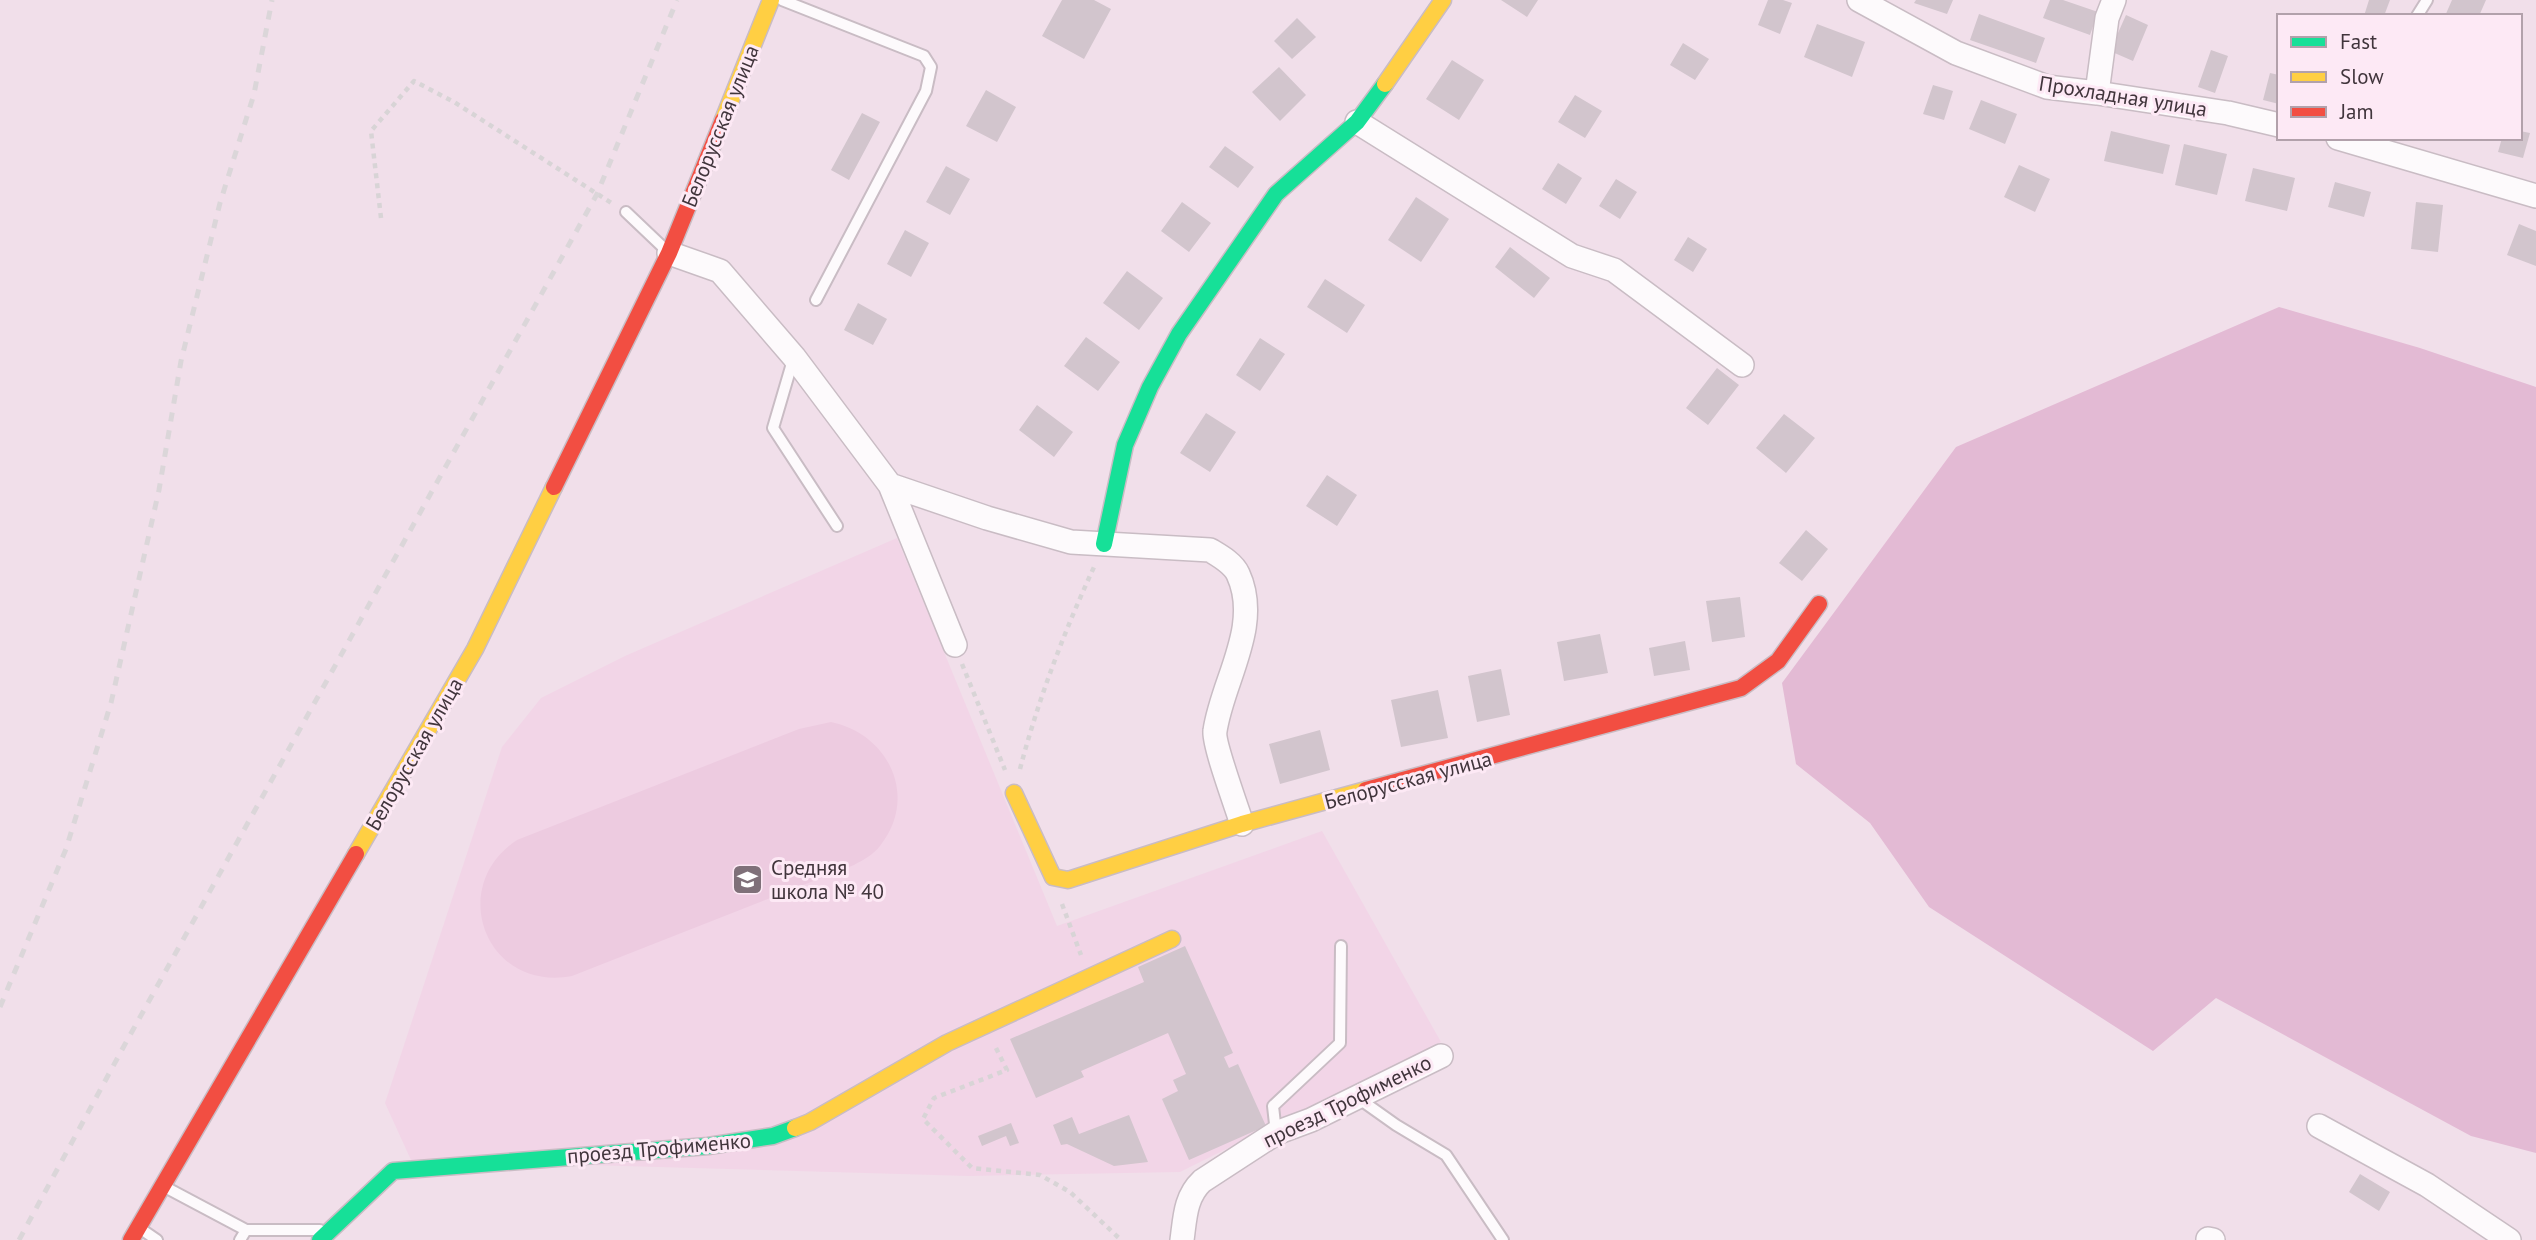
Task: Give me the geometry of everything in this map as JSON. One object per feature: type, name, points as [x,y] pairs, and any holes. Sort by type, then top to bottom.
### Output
[{"type":"street","name":"Белорусская улица","points":[[135,1234],[475,649],[669,253],[771,0]]},
{"type":"street","points":[[1104,544],[1125,445],[1150,387],[1179,334],[1276,194],[1357,122],[1416,42],[1443,0]]},
{"type":"street","name":"Прохладная улица","points":[[1859,0],[1956,53],[2047,88],[2228,113],[2277,125]]},
{"type":"street","points":[[2097,93],[2107,18],[2114,0]]},
{"type":"street","points":[[1357,122],[1572,256],[1614,270],[1742,365]]},
{"type":"street","points":[[2368,141],[2536,195]]},
{"type":"street","points":[[669,253],[720,271],[794,357],[890,485],[954,645]]},
{"type":"street","points":[[890,485],[987,518],[1071,542],[1210,550],[1226,560],[1238,573],[1244,597],[1245,623],[1214,734],[1242,824]]},
{"type":"street","name":"Белорусская улица","points":[[1053,877],[1068,880],[1242,824],[1741,688],[1778,661],[1819,604]]},
{"type":"street","points":[[1014,793],[1053,877]]},
{"type":"street","name":"проезд Трофименко","points":[[320,1240],[393,1171],[708,1146],[772,1136],[810,1122],[947,1043],[1172,939]]},
{"type":"street","name":"проезд Трофименко","points":[[1182,1240],[1193,1189],[1276,1133],[1311,1120],[1441,1056]]},
{"type":"street","points":[[2319,1126],[2427,1185],[2509,1240]]},
{"type":"lane","points":[[782,0],[924,56],[931,67],[926,91],[817,300]]},
{"type":"lane","points":[[625,212],[669,253]]},
{"type":"lane","points":[[794,357],[773,428],[837,526]]},
{"type":"lane","points":[[1276,1133],[1273,1106],[1340,1043],[1341,946]]},
{"type":"lane","points":[[1357,1097],[1447,1156],[1503,1240]]},
{"type":"lane","points":[[162,1186],[243,1235],[333,1229]]},
{"type":"lane","points":[[135,1234],[158,1240]]},
{"type":"path","points":[[381,218],[372,131],[414,81],[454,102],[625,212]]},
{"type":"path","points":[[1014,793],[1027,743],[1067,626],[1104,544]]},
{"type":"path","points":[[954,645],[1014,793]]},
{"type":"path","points":[[1053,877],[1089,978]]},
{"type":"path","points":[[985,1026],[1007,1070],[934,1098],[923,1119],[972,1168],[1040,1175],[1070,1192],[1121,1240]]},
{"type":"shaded area","points":[[2279,307],[2420,348],[2536,387],[2536,1153],[2471,1136],[2216,998],[2153,1051],[1929,907],[1870,823],[1796,764],[1782,683],[1956,447]]},
{"type":"shaded area","name":"Средняя школа № 40","points":[[897,538],[1057,926],[1322,831],[1441,1042],[1180,1172],[969,1176],[411,1160],[385,1103],[502,747],[541,698],[625,656]]},
{"type":"shaded area","points":[[831,722],[851,729],[869,740],[892,770],[897,788],[897,808],[891,827],[880,846],[868,857],[854,865],[572,976],[542,977],[517,968],[498,952],[486,932],[481,908],[484,883],[495,860],[517,840],[799,729]]},
{"type":"building","points":[[1062,0],[1094,0],[1111,9],[1084,59],[1042,36]]},
{"type":"building","points":[[1501,0],[1538,0],[1527,17]]},
{"type":"building","points":[[1768,0],[1792,3],[1780,34],[1758,25]]},
{"type":"building","points":[[1916,0],[1953,0],[1947,14],[1914,3]]},
{"type":"building","points":[[2050,0],[2063,0],[2098,12],[2090,35],[2043,18]]},
{"type":"building","points":[[2369,0],[2390,0],[2385,14],[2365,14]]},
{"type":"building","points":[[2452,0],[2486,0],[2480,14],[2446,14]]},
{"type":"building","points":[[1979,14],[2045,38],[2036,63],[1970,40]]},
{"type":"building","points":[[2126,15],[2148,25],[2133,61],[2110,51]]},
{"type":"building","points":[[1297,18],[1316,37],[1292,59],[1274,41]]},
{"type":"building","points":[[1817,24],[1865,42],[1852,77],[1804,57]]},
{"type":"building","points":[[1683,43],[1709,59],[1695,80],[1670,65]]},
{"type":"building","points":[[2211,50],[2228,56],[2215,93],[2198,87]]},
{"type":"building","points":[[1452,60],[1484,80],[1459,120],[1426,99]]},
{"type":"building","points":[[1279,67],[1306,95],[1280,121],[1252,92]]},
{"type":"building","points":[[2270,73],[2277,75],[2277,104],[2263,100]]},
{"type":"building","points":[[1933,85],[1953,91],[1944,120],[1923,114]]},
{"type":"building","points":[[986,90],[1016,107],[997,142],[966,126]]},
{"type":"building","points":[[1575,95],[1602,111],[1585,138],[1558,122]]},
{"type":"building","points":[[1981,100],[2017,114],[2005,144],[1969,129]]},
{"type":"building","points":[[862,113],[880,122],[849,180],[831,170]]},
{"type":"building","points":[[2111,131],[2170,145],[2163,174],[2104,161]]},
{"type":"building","points":[[2522,131],[2530,133],[2523,158],[2498,152],[2501,140],[2522,140]]},
{"type":"building","points":[[2184,144],[2227,154],[2217,195],[2175,185]]},
{"type":"building","points":[[1225,146],[1254,167],[1238,188],[1209,167]]},
{"type":"building","points":[[1558,163],[1582,178],[1566,204],[1542,189]]},
{"type":"building","points":[[2019,165],[2050,179],[2035,212],[2004,197]]},
{"type":"building","points":[[946,166],[970,179],[950,215],[926,202]]},
{"type":"building","points":[[2253,168],[2295,178],[2287,211],[2245,201]]},
{"type":"building","points":[[1616,179],[1637,192],[1620,219],[1599,206]]},
{"type":"building","points":[[2335,182],[2371,192],[2364,217],[2328,207]]},
{"type":"building","points":[[1416,197],[1449,219],[1421,262],[1388,240]]},
{"type":"building","points":[[1182,202],[1211,223],[1189,252],[1161,231]]},
{"type":"building","points":[[2416,202],[2443,205],[2438,252],[2411,249]]},
{"type":"building","points":[[2519,224],[2536,231],[2536,266],[2507,255]]},
{"type":"building","points":[[905,230],[929,243],[911,277],[887,264]]},
{"type":"building","points":[[1688,237],[1707,249],[1693,272],[1674,260]]},
{"type":"building","points":[[1510,247],[1550,278],[1534,298],[1495,267]]},
{"type":"building","points":[[1127,271],[1163,298],[1139,330],[1103,303]]},
{"type":"building","points":[[1325,279],[1365,305],[1347,333],[1307,307]]},
{"type":"building","points":[[858,303],[887,319],[873,345],[844,330]]},
{"type":"building","points":[[1086,337],[1120,362],[1098,391],[1064,366]]},
{"type":"building","points":[[1260,338],[1285,354],[1260,391],[1236,375]]},
{"type":"building","points":[[1717,368],[1739,385],[1708,425],[1686,408]]},
{"type":"building","points":[[1037,405],[1073,432],[1054,457],[1019,430]]},
{"type":"building","points":[[1206,413],[1236,432],[1210,472],[1180,453]]},
{"type":"building","points":[[1784,414],[1815,438],[1786,473],[1756,448]]},
{"type":"building","points":[[1327,475],[1357,495],[1337,526],[1306,506]]},
{"type":"building","points":[[1806,530],[1828,549],[1802,581],[1779,563]]},
{"type":"building","points":[[1740,597],[1745,637],[1712,642],[1706,601]]},
{"type":"building","points":[[1600,634],[1608,673],[1564,681],[1557,642]]},
{"type":"building","points":[[1685,641],[1690,670],[1654,676],[1649,648]]},
{"type":"building","points":[[1501,669],[1510,715],[1477,722],[1468,676]]},
{"type":"building","points":[[1438,690],[1448,738],[1401,747],[1391,700]]},
{"type":"building","points":[[1320,730],[1330,770],[1280,784],[1269,744]]},
{"type":"building","points":[[1185,946],[1233,1053],[1224,1057],[1229,1068],[1238,1064],[1266,1126],[1189,1160],[1162,1099],[1178,1091],[1173,1080],[1186,1074],[1168,1033],[1081,1071],[1084,1077],[1036,1098],[1010,1039],[1144,982],[1138,967]]},
{"type":"building","points":[[1129,1115],[1148,1162],[1114,1166],[1067,1144],[1061,1145],[1053,1125],[1072,1117],[1079,1134]]},
{"type":"building","points":[[1011,1123],[1019,1143],[1010,1146],[1006,1136],[982,1146],[978,1136]]},
{"type":"building","points":[[2360,1174],[2390,1192],[2379,1211],[2349,1192]]},
{"type":"railway","points":[[0,1007],[66,849],[111,703],[159,490],[181,361],[220,203],[254,94],[272,0]]},
{"type":"railway","points":[[19,1240],[597,194],[677,0]]},
{"type":"traffic: fast","points":[[1104,544],[1125,445],[1150,387],[1179,334],[1276,194],[1357,122],[1385,84]]},
{"type":"traffic: fast","points":[[320,1240],[393,1171],[708,1146],[773,1136],[795,1128]]},
{"type":"traffic: slow","points":[[723,120],[771,0]]},
{"type":"traffic: slow","points":[[1385,84],[1443,0]]},
{"type":"traffic: slow","points":[[356,854],[475,649],[554,487]]},
{"type":"traffic: slow","points":[[1014,793],[1053,877],[1068,880],[1242,824],[1366,790]]},
{"type":"traffic: slow","points":[[795,1128],[947,1043],[1172,939]]},
{"type":"traffic: jam","points":[[554,487],[669,253],[723,120]]},
{"type":"traffic: jam","points":[[1366,790],[1741,688],[1778,661],[1819,604]]},
{"type":"traffic: jam","points":[[131,1240],[356,854]]},
{"type":"place","name":"Средняя школа № 40","points":[[748,879]]}]
